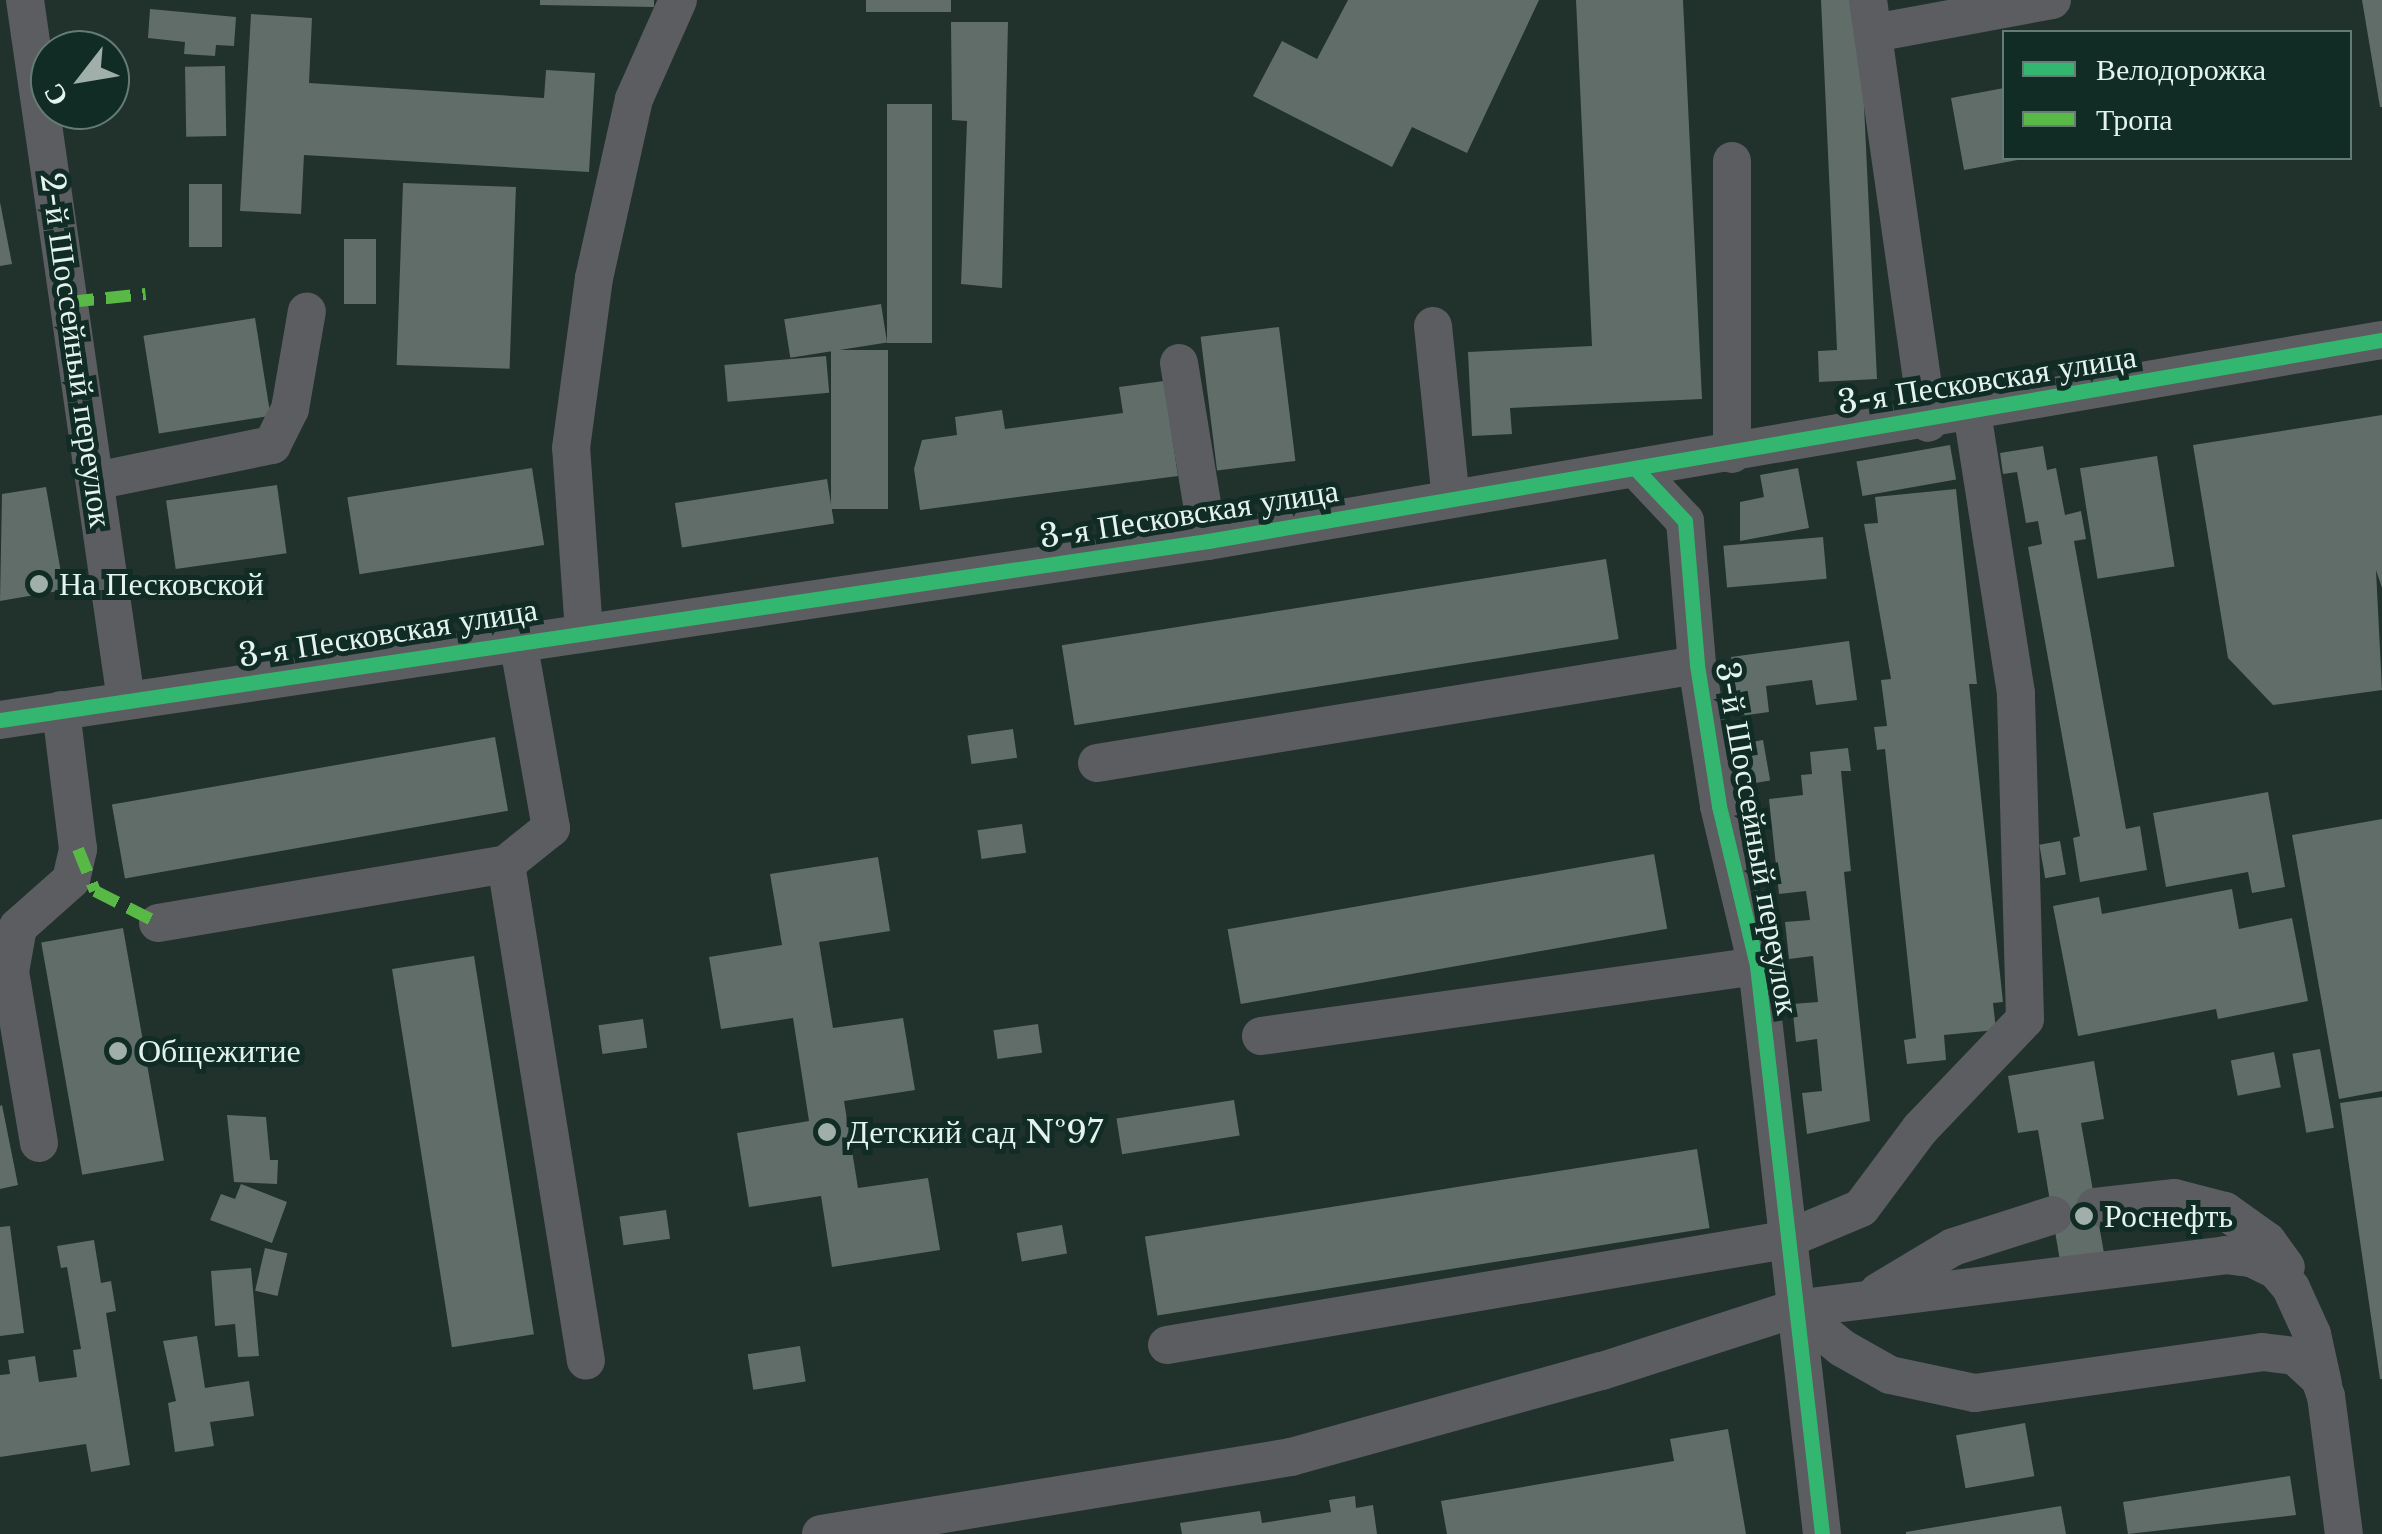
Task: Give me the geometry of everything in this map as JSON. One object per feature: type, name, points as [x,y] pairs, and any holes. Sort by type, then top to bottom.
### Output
[{"type":"street","name":"2-й Шоссейный переулок","points":[[25,0],[126,700]]},
{"type":"street","points":[[584,632],[571,448],[594,278],[634,99],[678,0]]},
{"type":"street","name":"3-я Песковская улица","points":[[1928,422],[1871,16],[2052,0]]},
{"type":"street","points":[[1732,161],[1732,454]]},
{"type":"street","points":[[94,481],[272,445],[290,409],[307,311]]},
{"type":"street","points":[[1434,326],[1451,499]]},
{"type":"street","name":"3-я Песковская улица","points":[[0,720],[1208,541],[1928,422],[1972,410],[2382,340]]},
{"type":"street","points":[[1179,363],[1208,541]]},
{"type":"street","points":[[1167,1345],[1785,1240],[1861,1208],[1920,1128],[2025,1019],[2016,692],[1972,410]]},
{"type":"street","name":"3-й Шоссейный переулок","points":[[1636,468],[1684,521],[1696,664],[1719,806],[1757,966],[1785,1240],[1822,1534]]},
{"type":"street","points":[[158,923],[506,864],[552,828],[518,642]]},
{"type":"street","points":[[1097,763],[1696,664]]},
{"type":"street","points":[[39,1143],[10,972],[18,928],[71,880],[78,849],[61,710]]},
{"type":"street","points":[[506,864],[586,1361]]},
{"type":"street","points":[[1261,1036],[1757,966]]},
{"type":"street","points":[[2095,1207],[2174,1198],[2225,1211],[2267,1241],[2298,1283],[2312,1334],[2326,1396],[2344,1534]]},
{"type":"street","points":[[1850,1302],[1885,1290],[1953,1248],[2053,1215]]},
{"type":"street","points":[[821,1534],[1291,1458],[1584,1377],[1794,1309],[2224,1254],[2276,1270],[2312,1334]]},
{"type":"street","points":[[1794,1309],[1842,1348],[1890,1375],[1931,1388],[1975,1393],[2279,1351],[2310,1366],[2326,1396]]},
{"type":"building","points":[[540,0],[654,0],[654,7],[540,5]]},
{"type":"building","points":[[866,0],[951,0],[951,12],[866,12]]},
{"type":"building","points":[[1348,0],[1539,0],[1467,153],[1412,127],[1392,167],[1253,96],[1282,41],[1317,59]]},
{"type":"building","points":[[1576,0],[1683,0],[1702,399],[1510,408],[1512,434],[1472,436],[1468,352],[1592,346]]},
{"type":"building","points":[[1821,0],[1859,0],[1877,379],[1819,382],[1818,351],[1837,350]]},
{"type":"building","points":[[2362,0],[2382,0],[2382,107],[2380,107]]},
{"type":"building","points":[[150,9],[236,17],[234,46],[216,45],[215,56],[184,54],[185,42],[148,38]]},
{"type":"building","points":[[251,14],[312,18],[309,83],[544,98],[546,70],[595,73],[589,172],[304,155],[301,214],[240,211]]},
{"type":"building","points":[[951,22],[1008,22],[1002,288],[961,284],[967,121],[952,120]]},
{"type":"building","points":[[225,66],[226,136],[186,137],[185,67]]},
{"type":"building","points":[[2002,88],[2002,160],[2018,160],[1964,170],[1951,98]]},
{"type":"building","points":[[887,104],[932,104],[932,343],[887,343]]},
{"type":"building","points":[[403,183],[516,187],[510,369],[397,365]]},
{"type":"building","points":[[189,184],[222,184],[222,247],[189,247]]},
{"type":"building","points":[[0,202],[12,264],[0,266]]},
{"type":"building","points":[[344,239],[376,239],[376,304],[344,304]]},
{"type":"building","points":[[881,304],[887,343],[790,358],[784,319]]},
{"type":"building","points":[[255,318],[270,416],[159,433],[143,336]]},
{"type":"building","points":[[1279,327],[1295,461],[1217,471],[1201,337]]},
{"type":"building","points":[[831,350],[888,350],[888,509],[831,509]]},
{"type":"building","points":[[826,356],[829,393],[728,402],[724,365]]},
{"type":"building","points":[[1164,381],[1178,476],[920,510],[914,469],[922,440],[957,435],[955,417],[1002,410],[1005,429],[1123,413],[1119,387]]},
{"type":"building","points":[[2382,415],[2382,588],[2376,570],[2382,690],[2273,705],[2228,658],[2193,445]]},
{"type":"building","points":[[1950,445],[1956,479],[1863,496],[1856,461]]},
{"type":"building","points":[[2043,446],[2047,470],[2056,468],[2065,515],[2081,511],[2086,539],[2074,541],[2126,829],[2140,826],[2147,870],[2080,882],[2073,838],[2080,836],[2028,547],[2042,544],[2038,521],[2026,523],[2017,472],[2003,474],[2000,453]]},
{"type":"building","points":[[2157,456],[2175,567],[2097,579],[2080,468]]},
{"type":"building","points":[[532,468],[544,545],[360,574],[347,497]]},
{"type":"building","points":[[1798,468],[1809,528],[1740,541],[1740,502],[1764,497],[1760,475]]},
{"type":"building","points":[[827,479],[834,523],[682,548],[675,503]]},
{"type":"building","points":[[277,485],[287,553],[176,569],[166,501]]},
{"type":"building","points":[[46,487],[64,590],[0,601],[2,494]]},
{"type":"building","points":[[1956,489],[1977,684],[1969,684],[2003,1002],[1993,1003],[1996,1030],[1944,1035],[1946,1060],[1907,1064],[1904,1040],[1916,1038],[1885,749],[1877,750],[1874,727],[1887,726],[1881,680],[1891,679],[1864,524],[1878,523],[1875,497]]},
{"type":"building","points":[[1823,537],[1827,579],[1727,588],[1723,546]]},
{"type":"building","points":[[1606,559],[1619,639],[1074,725],[1062,645]]},
{"type":"building","points":[[1849,641],[1857,700],[1816,705],[1812,680],[1766,686],[1769,712],[1740,716],[1731,657]]},
{"type":"building","points":[[1013,729],[1017,758],[971,764],[967,735]]},
{"type":"building","points":[[495,737],[508,811],[125,878],[112,805]]},
{"type":"building","points":[[1763,740],[1770,780],[1749,784],[1742,744]]},
{"type":"building","points":[[1848,748],[1851,771],[1841,771],[1851,871],[1844,872],[1870,1121],[1807,1134],[1802,1093],[1822,1091],[1817,1039],[1796,1042],[1792,1004],[1818,1002],[1813,956],[1789,959],[1785,922],[1810,920],[1806,891],[1779,894],[1769,799],[1803,795],[1801,775],[1812,774],[1810,752]]},
{"type":"building","points":[[2268,792],[2285,887],[2252,893],[2248,872],[2166,887],[2153,813]]},
{"type":"building","points":[[2382,819],[2382,1091],[2339,1099],[2292,835]]},
{"type":"building","points":[[1022,824],[1026,853],[981,859],[977,830]]},
{"type":"building","points":[[2060,841],[2066,874],[2045,878],[2039,845]]},
{"type":"building","points":[[1654,854],[1667,929],[1241,1004],[1228,929]]},
{"type":"building","points":[[878,857],[890,931],[819,942],[833,1028],[903,1018],[915,1090],[844,1101],[858,1188],[928,1178],[940,1250],[832,1267],[821,1196],[749,1207],[737,1133],[809,1121],[793,1018],[721,1029],[709,957],[782,945],[770,874]]},
{"type":"building","points":[[2232,889],[2239,929],[2292,918],[2308,1001],[2218,1019],[2216,1009],[2078,1036],[2053,906],[2099,897],[2102,914]]},
{"type":"building","points":[[123,928],[164,1160],[82,1175],[41,942]]},
{"type":"building","points":[[474,956],[534,1334],[452,1347],[392,969]]},
{"type":"building","points":[[643,1019],[647,1048],[602,1054],[598,1025]]},
{"type":"building","points":[[1038,1024],[1042,1053],[997,1059],[993,1030]]},
{"type":"building","points":[[2320,1049],[2334,1128],[2306,1133],[2292,1054]]},
{"type":"building","points":[[2274,1052],[2281,1087],[2238,1096],[2231,1060]]},
{"type":"building","points":[[2094,1061],[2104,1119],[2081,1123],[2104,1253],[2060,1261],[2038,1130],[2018,1133],[2008,1076]]},
{"type":"building","points":[[2382,1097],[2382,1379],[2380,1379],[2340,1103]]},
{"type":"building","points":[[1234,1100],[1240,1136],[1122,1154],[1116,1119]]},
{"type":"building","points":[[0,1106],[18,1185],[0,1189]]},
{"type":"building","points":[[227,1115],[266,1117],[270,1160],[278,1160],[277,1184],[234,1182]]},
{"type":"building","points":[[1697,1149],[1710,1228],[1157,1315],[1145,1236]]},
{"type":"building","points":[[241,1184],[287,1202],[272,1243],[210,1220],[221,1194],[235,1199]]},
{"type":"building","points":[[666,1210],[670,1239],[623,1245],[619,1217]]},
{"type":"building","points":[[1062,1225],[1067,1254],[1022,1262],[1017,1233]]},
{"type":"building","points":[[10,1226],[24,1333],[0,1336],[0,1227]]},
{"type":"building","points":[[94,1240],[101,1283],[111,1281],[116,1311],[106,1313],[130,1465],[91,1472],[86,1444],[0,1457],[0,1375],[10,1374],[8,1360],[35,1356],[39,1382],[77,1377],[73,1350],[81,1349],[67,1267],[61,1268],[57,1246]]},
{"type":"building","points":[[265,1248],[287,1253],[278,1296],[255,1291]]},
{"type":"building","points":[[251,1268],[259,1356],[238,1357],[235,1324],[215,1326],[211,1271]]},
{"type":"building","points":[[197,1336],[205,1388],[249,1381],[254,1416],[210,1422],[214,1446],[175,1452],[168,1403],[176,1401],[163,1341]]},
{"type":"building","points":[[800,1346],[806,1382],[753,1390],[748,1354]]},
{"type":"building","points":[[2025,1423],[2034,1476],[1965,1488],[1956,1435]]},
{"type":"building","points":[[1728,1429],[1746,1534],[1447,1534],[1441,1501],[1674,1461],[1670,1439]]},
{"type":"building","points":[[2290,1476],[2296,1515],[2128,1534],[2123,1502]]},
{"type":"building","points":[[1355,1496],[1356,1508],[1373,1505],[1377,1534],[1182,1534],[1180,1523],[1260,1511],[1262,1523],[1331,1512],[1329,1500]]},
{"type":"building","points":[[2061,1506],[2066,1534],[1906,1534],[1906,1532]]},
{"type":"marked path","points":[[69,302],[146,294]]},
{"type":"marked path","points":[[78,849],[95,891],[158,923]]},
{"type":"cycle path","points":[[0,720],[1208,541],[2382,340]]},
{"type":"cycle path","points":[[1635,468],[1685,521],[1697,665],[1719,806],[1757,966],[1822,1534]]},
{"type":"place","name":"На Песковской","points":[[39,584]]},
{"type":"place","name":"Общежитие","points":[[118,1051]]},
{"type":"place","name":"Детский сад №97","points":[[827,1132]]},
{"type":"place","name":"Роснефть","points":[[2084,1216]]}]
